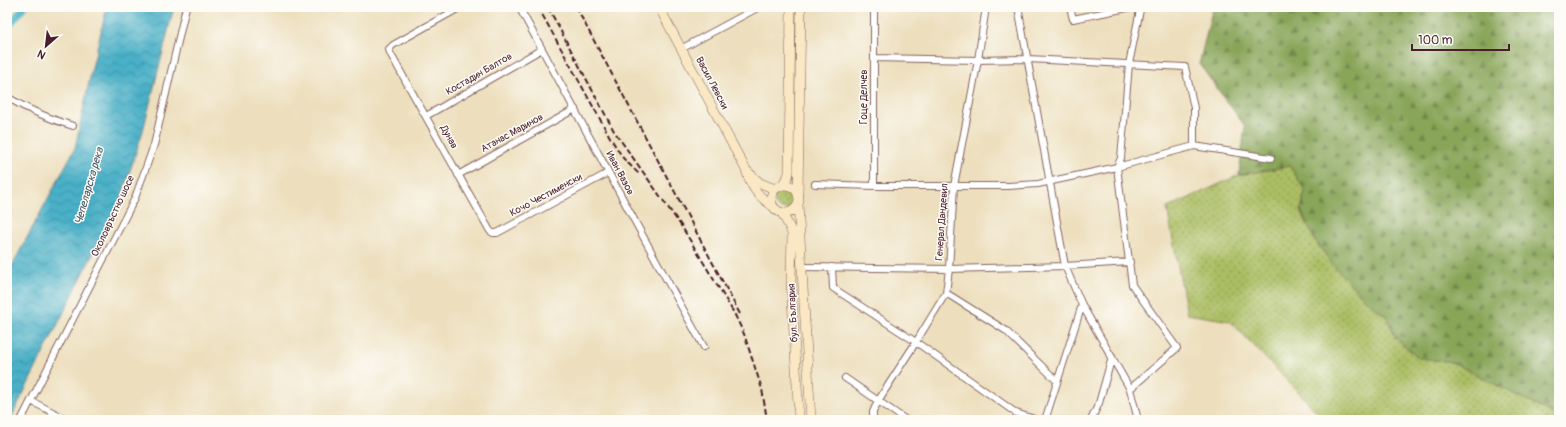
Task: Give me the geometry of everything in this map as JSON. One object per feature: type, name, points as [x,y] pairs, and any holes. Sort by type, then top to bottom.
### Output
[{"type":"main road","name":"Васил Левски","points":[[659,7],[746,170],[751,185],[759,196],[771,205]]},
{"type":"main road","points":[[791,7],[789,172],[788,177],[771,196],[771,205],[774,209],[782,213],[791,212],[798,204],[801,7]]},
{"type":"main road","name":"Васил Левски","points":[[746,170],[760,183],[778,187]]},
{"type":"main road","points":[[778,187],[793,188],[798,194]]},
{"type":"main road","name":"бул. България","points":[[798,204],[810,420]]},
{"type":"main road","name":"бул. България","points":[[782,213],[792,234],[793,251],[791,281],[799,420]]},
{"type":"street","name":"Околовръстно шосе","points":[[21,420],[135,198],[154,145],[186,7]]},
{"type":"street","name":"Дунав","points":[[461,7],[390,49],[390,53],[490,231],[493,233]]},
{"type":"street","name":"Иван Вазов","points":[[518,7],[575,109],[645,243],[704,347]]},
{"type":"street","points":[[681,48],[758,7]]},
{"type":"street","name":"Гоце Делчев","points":[[874,7],[874,186]]},
{"type":"street","name":"Генерал Дандевил","points":[[873,420],[873,412],[878,401],[946,293],[949,269],[954,186],[978,60],[986,7]]},
{"type":"street","points":[[1018,7],[1065,266],[1082,305],[1130,389],[1138,420]]},
{"type":"street","points":[[1070,7],[1072,19],[1127,7],[1141,9],[1129,64],[1121,158],[1116,167],[1132,285],[1177,348],[1130,389]]},
{"type":"street","name":"Костадин Балтов","points":[[426,116],[542,50]]},
{"type":"street","points":[[874,58],[978,60],[1028,59],[1185,67],[1194,108],[1194,146]]},
{"type":"street","points":[[7,98],[44,116],[73,126]]},
{"type":"street","name":"Атанас Маринов","points":[[458,175],[575,109]]},
{"type":"street","points":[[815,184],[874,186],[1009,186],[1038,184],[1116,167],[1194,146],[1271,158]]},
{"type":"street","name":"Кочо Честименски","points":[[493,233],[497,233],[608,173]]},
{"type":"street","points":[[802,267],[949,269],[1065,266],[1130,262]]},
{"type":"street","points":[[832,267],[833,288],[916,342],[1016,413],[1037,420]]},
{"type":"street","points":[[946,293],[1005,330],[1058,381]]},
{"type":"street","points":[[1045,420],[1082,305]]},
{"type":"street","points":[[1091,420],[1099,403],[1112,357]]},
{"type":"street","points":[[845,378],[906,420]]},
{"type":"street","points":[[31,401],[68,420]]},
{"type":"street","points":[[1013,420],[1016,413]]},
{"type":"green space","points":[[1213,7],[1559,7],[1559,417],[1452,362],[1419,358],[1396,338],[1387,317],[1364,298],[1332,264],[1314,239],[1301,210],[1305,191],[1290,166],[1239,175],[1245,126],[1199,64]]},
{"type":"green space","points":[[1290,166],[1305,191],[1301,210],[1314,239],[1332,264],[1364,298],[1387,317],[1396,338],[1419,358],[1452,362],[1559,417],[1559,420],[1325,420],[1230,321],[1187,314],[1167,208],[1239,175]]},
{"type":"green space","points":[[784,189],[791,192],[794,199],[791,206],[784,209],[777,206],[774,199],[777,192]]},
{"type":"water","name":"Чепеларска река","points":[[107,7],[174,7],[143,131],[121,198],[10,420],[7,420],[7,275],[75,148]]},
{"type":"waterway","points":[[7,28],[24,7]]},
{"type":"railway","points":[[538,7],[611,139],[623,158],[639,174]]},
{"type":"railway","points":[[548,7],[614,131],[682,227],[734,313],[744,334],[762,389],[767,420]]},
{"type":"railway","points":[[576,7],[740,314]]}]
